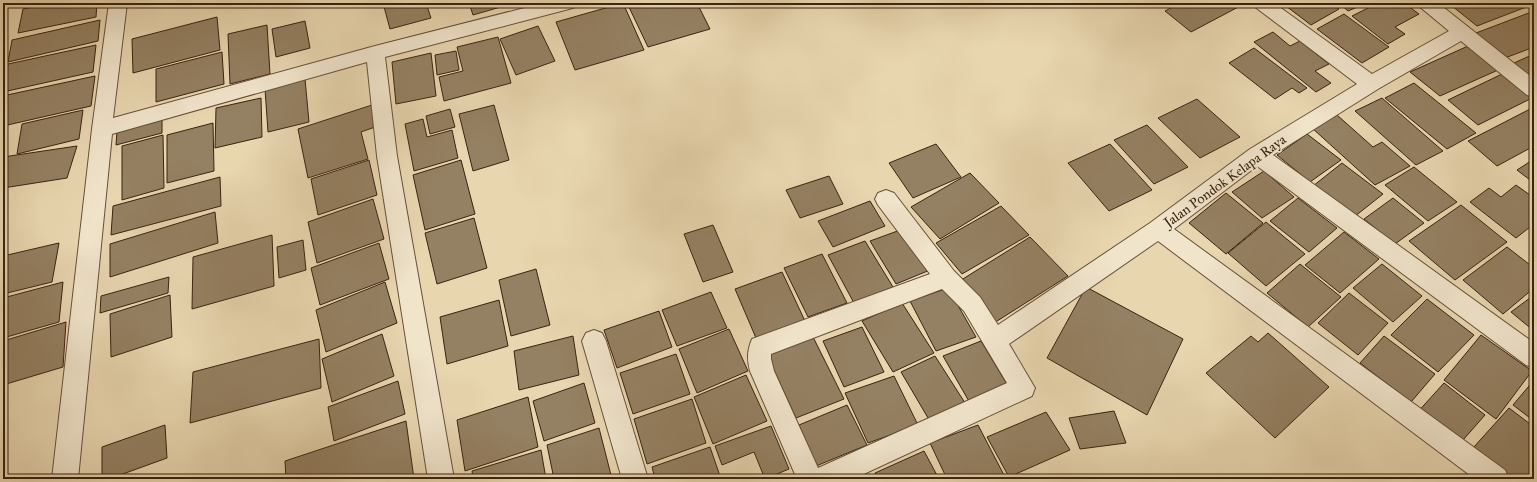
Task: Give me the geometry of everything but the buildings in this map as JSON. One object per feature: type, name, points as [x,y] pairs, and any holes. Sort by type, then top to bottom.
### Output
[{"type":"street","points":[[65,479],[102,129],[118,3]]},
{"type":"street","points":[[102,129],[375,53],[568,3]]},
{"type":"street","points":[[1261,3],[1371,84]]},
{"type":"street","points":[[1426,3],[1534,90]]},
{"type":"street","name":"Jalan Pondok Kelapa Raya","points":[[994,341],[1158,230],[1256,154],[1371,84],[1462,32]]},
{"type":"street","points":[[375,53],[387,156],[441,479]]},
{"type":"street","points":[[1256,154],[1534,358]]},
{"type":"street","points":[[824,479],[1023,388],[972,304],[946,278],[886,199]]},
{"type":"street","points":[[1158,230],[1496,479]]},
{"type":"street","points":[[810,479],[762,371],[759,359],[760,347],[946,278]]},
{"type":"street","points":[[594,341],[635,479]]}]
